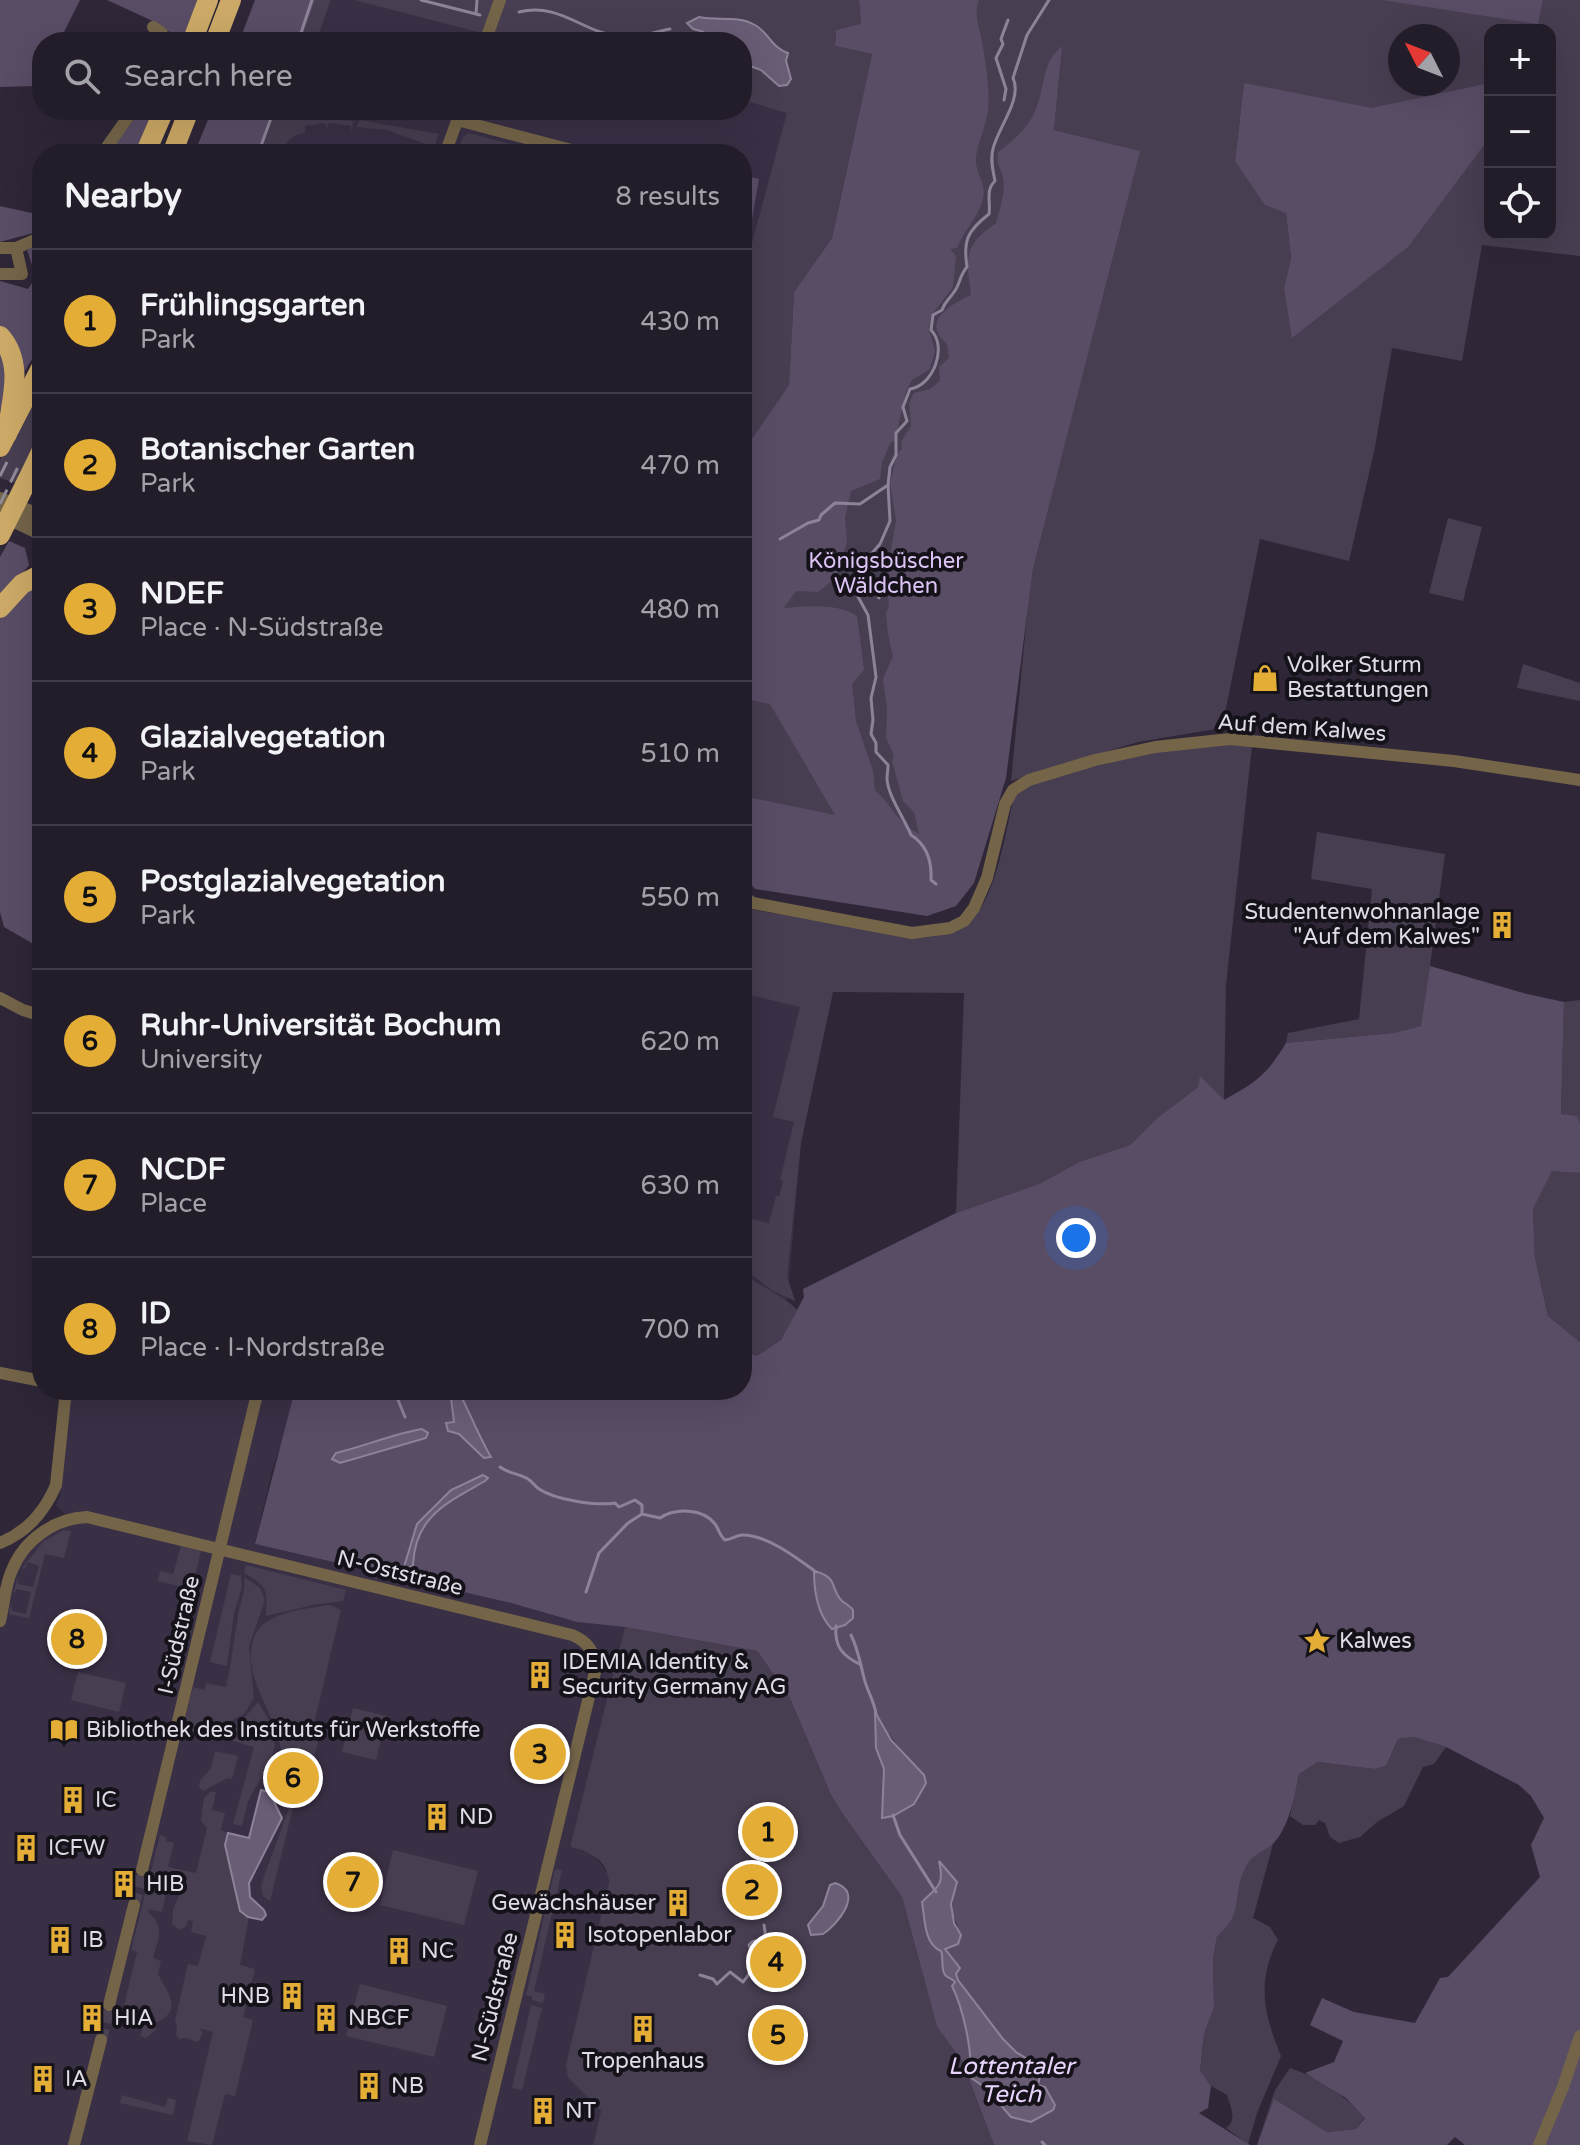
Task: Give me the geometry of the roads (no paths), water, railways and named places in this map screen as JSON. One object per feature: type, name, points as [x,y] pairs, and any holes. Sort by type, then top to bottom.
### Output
[{"type":"highway","points":[[196,32],[208,0]]},
{"type":"highway","points":[[219,32],[231,0]]},
{"type":"highway","points":[[149,144],[160,120]]},
{"type":"highway","points":[[176,144],[185,120]]},
{"type":"highway","points":[[0,336],[11,352],[15,368],[3,440]]},
{"type":"highway","points":[[3,440],[32,385]]},
{"type":"highway","points":[[0,535],[32,471]]},
{"type":"highway","points":[[0,608],[22,584],[32,579]]},
{"type":"street","points":[[489,32],[500,0]]},
{"type":"street","points":[[153,27],[160,32]]},
{"type":"street","points":[[109,144],[126,120]]},
{"type":"street","points":[[449,144],[457,120]]},
{"type":"street","points":[[475,120],[554,144]]},
{"type":"street","points":[[0,248],[16,248],[32,241]]},
{"type":"street","points":[[0,274],[22,274],[16,248]]},
{"type":"street","points":[[0,500],[32,514]]},
{"type":"street","points":[[0,513],[32,528]]},
{"type":"street","name":"Auf dem Kalwes","points":[[752,902],[912,933],[950,928],[964,921],[974,908],[987,878],[1005,804],[1013,790],[1029,780],[1095,760],[1155,747],[1230,739],[1454,761],[1580,780]]},
{"type":"street","points":[[0,1000],[32,1012]]},
{"type":"street","points":[[0,1373],[32,1379]]},
{"type":"street","points":[[0,1543],[31,1524],[52,1495],[56,1485],[65,1400]]},
{"type":"street","name":"I-Südstraße","points":[[142,1870],[256,1400]]},
{"type":"street","name":"N-Oststraße","points":[[0,1621],[12,1570],[24,1552],[39,1535],[55,1524],[87,1517],[572,1635]]},
{"type":"street","name":"N-Südstraße","points":[[480,2145],[596,1668],[588,1645],[572,1635]]},
{"type":"street","points":[[109,2005],[134,1905]]},
{"type":"street","points":[[1539,2145],[1580,2036]]},
{"type":"street","points":[[74,2145],[101,2040]]},
{"type":"water","points":[[699,17],[741,20],[760,28],[778,48],[788,53],[786,61],[791,79],[787,85],[779,86],[761,70],[752,67],[752,32],[704,32],[693,29],[687,23]]},
{"type":"water","points":[[451,1400],[463,1400],[491,1457],[484,1458],[459,1434],[448,1431],[446,1423],[454,1422]]},
{"type":"water","points":[[422,1429],[428,1433],[426,1438],[340,1463],[332,1459],[336,1453]]},
{"type":"water","points":[[483,1475],[488,1478],[485,1481],[446,1504],[427,1523],[415,1548],[413,1565],[406,1570],[404,1567],[417,1524],[451,1490]]},
{"type":"water","points":[[814,1571],[831,1580],[838,1597],[853,1610],[853,1618],[845,1625],[832,1629],[823,1616],[816,1594]]},
{"type":"water","points":[[875,1712],[891,1740],[924,1775],[926,1783],[914,1804],[893,1816],[882,1818],[884,1769],[876,1748]]},
{"type":"water","points":[[261,1790],[269,1792],[282,1818],[249,1883],[250,1897],[266,1915],[262,1920],[248,1917],[240,1911],[225,1845],[228,1833],[249,1838]]},
{"type":"water","name":"Lottentaler Teich","points":[[939,1861],[957,1882],[951,1904],[954,1923],[961,1935],[958,1944],[945,1949],[960,1968],[956,1974],[958,1980],[1003,2039],[1029,2060],[1040,2076],[1038,2085],[1045,2087],[1055,2105],[1053,2110],[1031,2122],[1011,2117],[987,2089],[970,2077],[969,2043],[952,1986],[955,1982],[944,1974],[941,1951],[931,1943],[925,1923],[922,1902],[940,1881]]},
{"type":"water","points":[[835,1883],[844,1887],[848,1894],[846,1908],[829,1930],[811,1935],[808,1925],[823,1906],[830,1885]]},
{"type":"waterway","points":[[301,32],[312,0]]},
{"type":"waterway","points":[[421,0],[480,15]]},
{"type":"waterway","points":[[476,14],[477,0]]},
{"type":"waterway","points":[[936,884],[931,880],[931,866],[925,849],[911,835],[893,800],[888,786],[888,765],[876,752],[876,743],[871,734],[871,698],[876,677],[868,615],[856,593],[863,589],[868,579],[872,553],[880,544],[890,521],[890,467],[896,455],[896,433],[907,421],[903,407],[910,389],[925,381],[936,365],[938,346],[931,330],[933,315],[942,310],[956,289],[967,267],[968,237],[989,214],[989,192],[995,181],[992,161],[995,141],[1015,95],[1013,78],[1027,35],[1049,0]]},
{"type":"waterway","points":[[519,12],[547,11],[601,32]]},
{"type":"waterway","points":[[1004,100],[1006,89],[996,58],[1003,44],[1001,39],[1008,20]]},
{"type":"waterway","points":[[657,32],[670,29]]},
{"type":"waterway","points":[[262,144],[270,120]]},
{"type":"waterway","points":[[780,539],[819,520],[835,503],[860,504],[888,485]]},
{"type":"waterway","points":[[868,579],[879,598]]},
{"type":"waterway","points":[[398,1400],[405,1417]]},
{"type":"waterway","points":[[500,1467],[526,1478],[546,1493],[565,1499],[597,1504],[615,1503],[619,1507],[635,1500],[642,1505],[642,1514],[660,1518],[681,1511],[696,1512],[710,1519],[725,1540],[743,1535],[762,1539],[816,1572]]},
{"type":"waterway","points":[[586,1592],[599,1553],[628,1523],[642,1514]]},
{"type":"waterway","points":[[836,1626],[841,1650],[861,1665]]},
{"type":"waterway","points":[[851,1635],[876,1714]]},
{"type":"waterway","points":[[893,1815],[900,1835],[936,1892]]},
{"type":"waterway","points":[[770,1904],[773,1897]]},
{"type":"waterway","points":[[700,1975],[713,1979],[717,1984],[730,1972],[743,1982],[752,1965],[749,1945],[766,1938],[764,1925]]},
{"type":"waterway","points":[[1042,2142],[1045,2145]]},
{"type":"tunnel","points":[[134,1905],[142,1870]]},
{"type":"tunnel","points":[[101,2040],[109,2005]]},
{"type":"railway","points":[[0,476],[7,462]]},
{"type":"railway","points":[[0,504],[18,467]]},
{"type":"place","name":"Volker Sturm Bestattungen","points":[[1265,678]]},
{"type":"place","name":"Studentenwohnanlage \"Auf dem Kalwes\"","points":[[1502,925]]},
{"type":"place","name":"ID","points":[[77,1639]]},
{"type":"place","name":"Kalwes","points":[[1317,1641]]},
{"type":"place","name":"IDEMIA Identity & Security Germany AG","points":[[540,1675]]},
{"type":"place","name":"Bibliothek des Instituts für Werkstoffe","points":[[64,1730]]},
{"type":"place","name":"NDEF","points":[[540,1754]]},
{"type":"place","name":"Ruhr-Universität Bochum","points":[[293,1778]]},
{"type":"place","name":"IC","points":[[73,1800]]},
{"type":"place","name":"ND","points":[[437,1817]]},
{"type":"place","name":"Frühlingsgarten","points":[[768,1832]]},
{"type":"place","name":"ICFW","points":[[26,1848]]},
{"type":"place","name":"NCDF","points":[[353,1882]]},
{"type":"place","name":"HIB","points":[[124,1884]]},
{"type":"place","name":"Botanischer Garten","points":[[752,1890]]},
{"type":"place","name":"Gewächshäuser","points":[[678,1903]]},
{"type":"place","name":"Isotopenlabor","points":[[565,1935]]},
{"type":"place","name":"IB","points":[[60,1940]]},
{"type":"place","name":"NC","points":[[399,1951]]},
{"type":"place","name":"Glazialvegetation","points":[[776,1962]]},
{"type":"place","name":"HNB","points":[[292,1996]]},
{"type":"place","name":"HIA","points":[[92,2018]]},
{"type":"place","name":"NBCF","points":[[326,2018]]},
{"type":"place","name":"Tropenhaus","points":[[643,2029]]},
{"type":"place","name":"Postglazialvegetation","points":[[778,2035]]},
{"type":"place","name":"IA","points":[[43,2079]]},
{"type":"place","name":"NB","points":[[369,2086]]},
{"type":"place","name":"NT","points":[[543,2111]]},
{"type":"park label","name":"Königsbüscher Wäldchen","points":[[886,574]]}]
